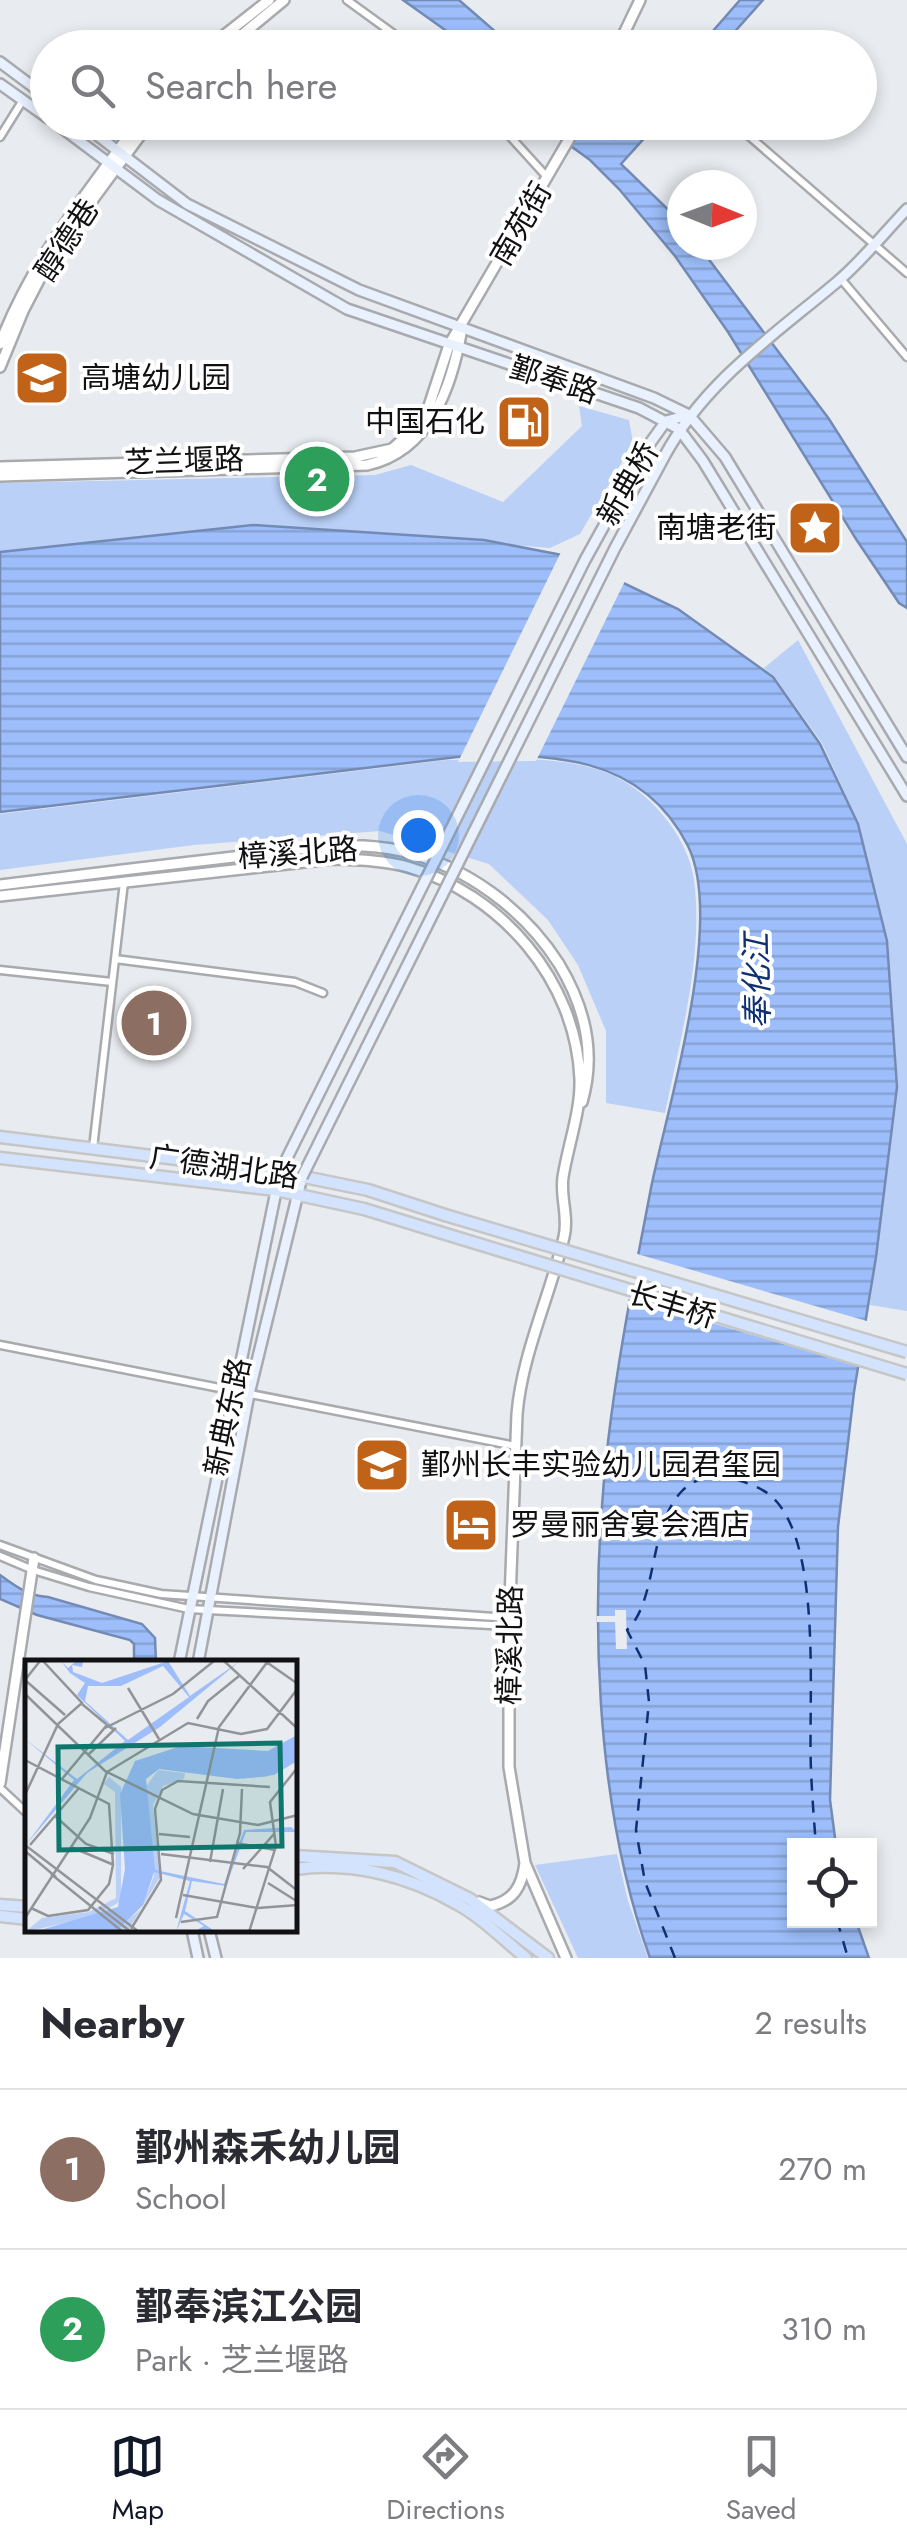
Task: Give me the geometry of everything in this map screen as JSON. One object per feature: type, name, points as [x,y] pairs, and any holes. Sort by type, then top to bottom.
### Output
[{"type":"main road","points":[[0,62],[30,84]]},
{"type":"main road","name":"鄞奉路","points":[[0,84],[30,106]]},
{"type":"main road","name":"鄞奉路","points":[[77,140],[158,200],[280,274],[347,309],[639,408],[679,429],[766,560],[802,627],[907,796]]},
{"type":"main road","name":"鄞奉路","points":[[104,140],[186,204],[359,290],[654,398],[688,415],[725,457],[907,757]]},
{"type":"main road","points":[[688,415],[709,391],[841,279],[907,209]]},
{"type":"main road","name":"新典桥","points":[[280,1172],[585,560],[648,446],[666,421],[688,415]]},
{"type":"main road","name":"新典桥","points":[[302,1177],[615,548],[688,415]]},
{"type":"main road","name":"广德湖北路","points":[[0,1137],[280,1172],[368,1190],[445,1215]]},
{"type":"main road","name":"广德湖北路","points":[[0,1158],[276,1190],[364,1209],[438,1232]]},
{"type":"main road","name":"新典东路","points":[[180,1660],[280,1172]]},
{"type":"main road","name":"新典东路","points":[[199,1660],[249,1394],[302,1177]]},
{"type":"main road","name":"长丰桥","points":[[445,1215],[907,1352]]},
{"type":"main road","name":"长丰桥","points":[[438,1232],[907,1374]]},
{"type":"main road","points":[[298,1856],[396,1862],[470,1899],[548,1958]]},
{"type":"main road","points":[[298,1869],[352,1868],[391,1874],[461,1905],[526,1958]]},
{"type":"main road","points":[[0,1904],[25,1907]]},
{"type":"main road","points":[[0,1916],[25,1919]]},
{"type":"main road","points":[[193,1933],[198,1958]]},
{"type":"main road","points":[[210,1933],[216,1958]]},
{"type":"street","points":[[231,30],[269,0]]},
{"type":"street","points":[[248,30],[284,0]]},
{"type":"street","points":[[347,0],[388,30]]},
{"type":"street","points":[[625,30],[640,0]]},
{"type":"street","points":[[0,137],[22,100]]},
{"type":"street","name":"醇德巷","points":[[0,368],[52,255],[129,140]]},
{"type":"street","name":"醇德巷","points":[[122,153],[134,140]]},
{"type":"street","points":[[513,140],[548,178]]},
{"type":"street","name":"南苑街","points":[[462,326],[570,140]]},
{"type":"street","points":[[754,140],[907,273]]},
{"type":"street","name":"醇德巷","points":[[0,344],[23,291],[54,237],[113,166]]},
{"type":"street","points":[[841,279],[907,357]]},
{"type":"street","name":"芝兰堰路","points":[[0,467],[355,458],[380,454],[402,442],[419,425],[462,326]]},
{"type":"street","name":"芝兰堰路","points":[[0,476],[379,462],[406,450],[426,430],[437,409],[454,347]]},
{"type":"street","name":"樟溪北路","points":[[0,885],[345,846],[407,852],[470,878],[516,911],[545,942],[566,976],[583,1020],[590,1057],[590,1074],[572,1133]]},
{"type":"street","name":"樟溪北路","points":[[0,896],[356,860],[404,866],[455,888],[507,923],[531,948],[553,982],[568,1018],[580,1079],[562,1193],[564,1236],[522,1382],[509,1622],[509,1766],[525,1863],[566,1958]]},
{"type":"street","points":[[92,1149],[124,881]]},
{"type":"street","points":[[115,959],[295,982],[323,992]]},
{"type":"street","points":[[0,970],[112,982]]},
{"type":"street","points":[[0,1345],[516,1446]]},
{"type":"street","points":[[0,1545],[207,1611],[509,1622]]},
{"type":"street","points":[[0,1556],[33,1570],[134,1598],[190,1604],[210,1599],[509,1622]]},
{"type":"street","points":[[25,1811],[0,1785],[34,1558]]},
{"type":"street","points":[[470,1899],[490,1906],[512,1897],[522,1882],[525,1863]]},
{"type":"shaded area","points":[[579,406],[629,420],[633,443],[580,534],[550,548],[336,530],[217,530],[0,554],[0,483],[375,475],[411,465],[503,502],[582,426]]},
{"type":"shaded area","points":[[798,640],[907,844],[907,1311],[870,1305],[898,1087],[888,941],[859,824],[822,743],[774,676],[764,668]]},
{"type":"shaded area","points":[[446,760],[547,760],[586,766],[636,789],[674,830],[694,880],[696,938],[689,997],[665,1113],[606,1103],[606,1031],[578,965],[548,920],[489,864],[380,831],[194,845],[0,870],[0,814]]},
{"type":"shaded area","points":[[617,1854],[648,1958],[578,1958],[535,1865]]},
{"type":"water","points":[[403,0],[459,0],[493,30],[445,30]]},
{"type":"water","points":[[740,0],[763,0],[736,30],[714,30]]},
{"type":"water","points":[[562,140],[643,140],[621,164],[667,208],[667,246],[619,189]]},
{"type":"water","points":[[678,260],[709,260],[829,419],[907,542],[907,608],[899,603],[856,539],[728,332]]},
{"type":"water","name":"奉化江","points":[[253,525],[484,540],[567,556],[678,609],[773,677],[820,744],[858,824],[887,941],[897,1087],[838,1527],[830,1800],[835,1838],[787,1838],[787,1928],[858,1928],[869,1958],[650,1958],[617,1835],[601,1703],[598,1636],[602,1504],[622,1346],[697,965],[698,879],[688,846],[668,815],[645,792],[618,776],[589,765],[525,756],[457,757],[0,812],[0,552]]},
{"type":"water","points":[[0,1575],[34,1595],[142,1624],[155,1638],[156,1660],[134,1660],[134,1644],[130,1640],[37,1615],[0,1599]]},
{"type":"pier","points":[[562,550],[626,579],[536,761],[458,762]]},
{"type":"pier","points":[[634,1253],[870,1322],[863,1367],[625,1298]]},
{"type":"pier","points":[[615,1610],[626,1610],[627,1649],[616,1649],[615,1622],[597,1622],[597,1616],[615,1616]]},
{"type":"ferry route","points":[[675,1958],[645,1882],[636,1830],[649,1702],[645,1665],[627,1630],[644,1601],[663,1523],[671,1506],[682,1491],[701,1479],[731,1478],[769,1494],[791,1526],[801,1557],[810,1630],[815,1838]]},
{"type":"ferry route","points":[[839,1928],[848,1958]]},
{"type":"place","name":"高塘幼儿园","points":[[42,378]]},
{"type":"place","name":"中国石化","points":[[524,422]]},
{"type":"place","name":"鄞奉滨江公园","points":[[317,479]]},
{"type":"place","name":"南塘老街","points":[[815,528]]},
{"type":"place","name":"鄞州森禾幼儿园","points":[[154,1023]]},
{"type":"place","name":"鄞州长丰实验幼儿园君玺园","points":[[382,1465]]},
{"type":"place","name":"罗曼丽舍宴会酒店","points":[[471,1525]]}]
